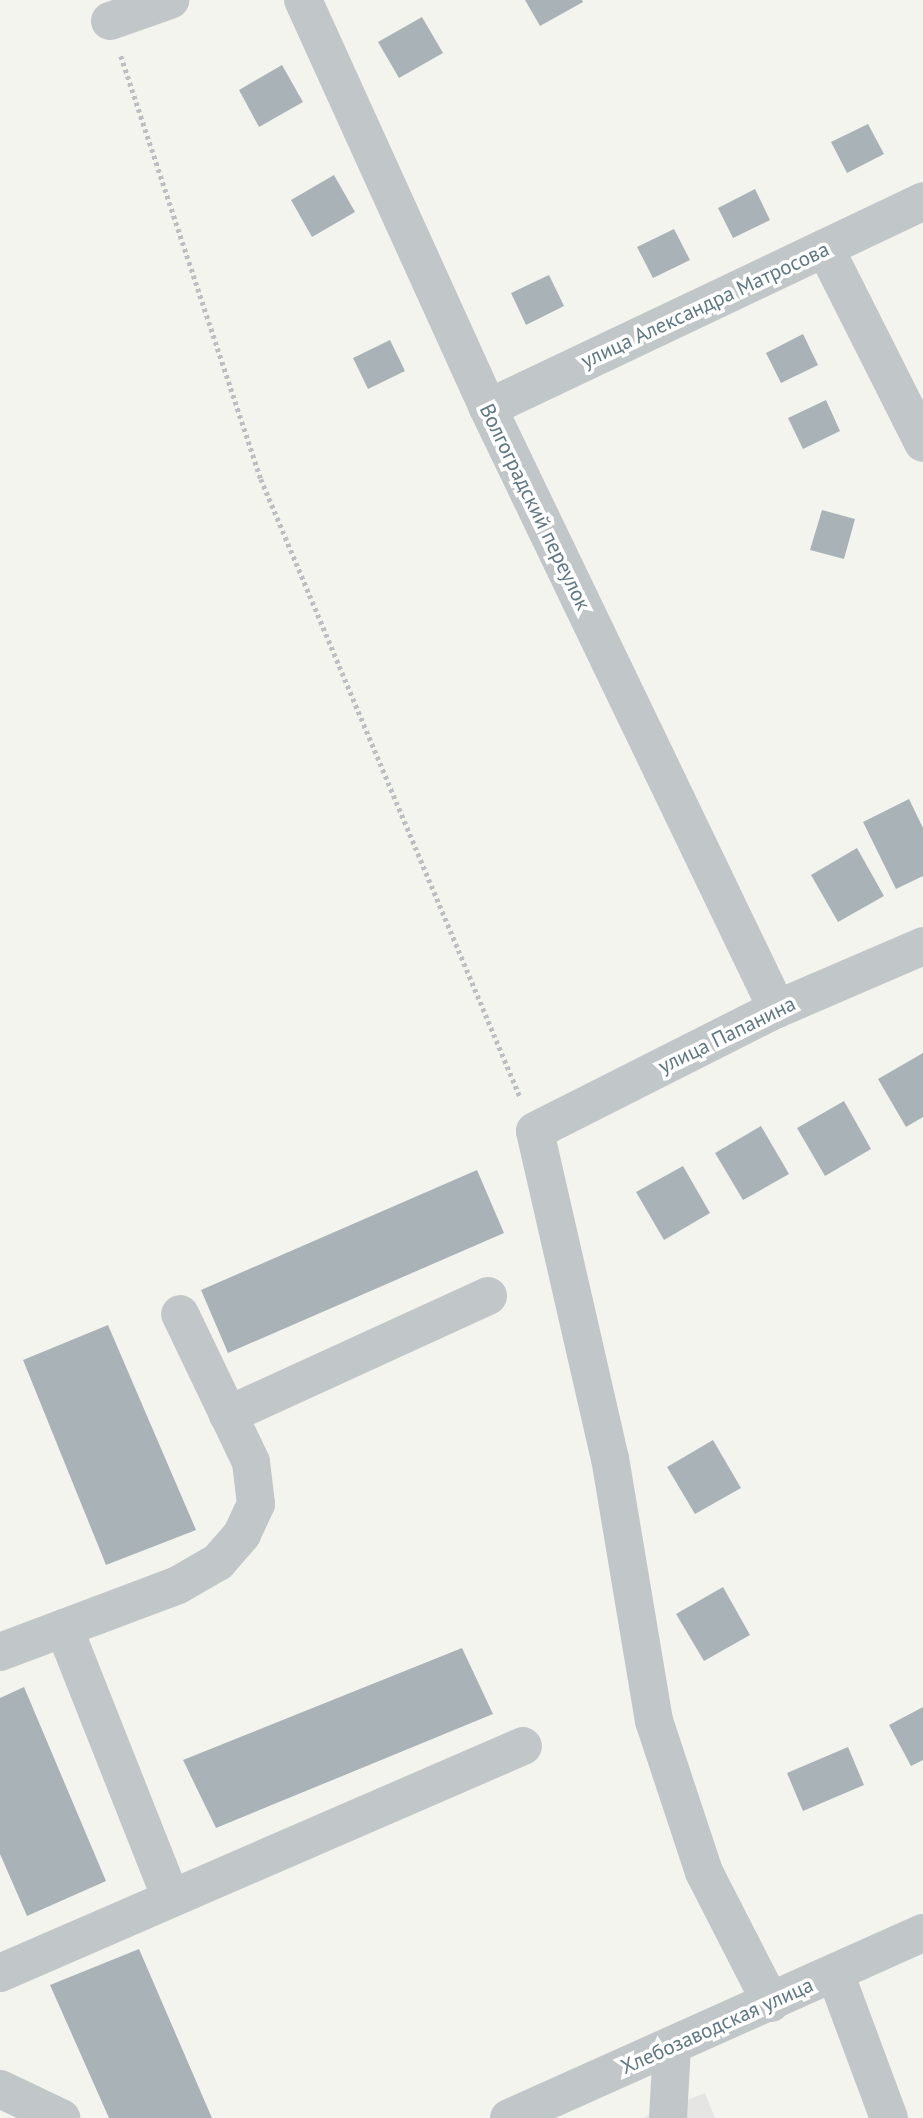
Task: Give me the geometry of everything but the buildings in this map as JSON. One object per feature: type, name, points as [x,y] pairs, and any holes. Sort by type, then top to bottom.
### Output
[{"type":"street","points":[[110,22],[170,0]]},
{"type":"street","name":"Волгоградский переулок","points":[[303,0],[488,408],[776,1009]]},
{"type":"street","name":"улица Александра Матросова","points":[[488,408],[923,201]]},
{"type":"street","points":[[825,248],[923,443]]},
{"type":"street","name":"улица Папанина","points":[[534,1131],[776,1009],[923,946]]},
{"type":"street","points":[[534,1131],[610,1459],[654,1721],[704,1872],[771,2003]]},
{"type":"street","points":[[228,1415],[488,1296]]},
{"type":"street","points":[[0,1652],[178,1585],[218,1562],[242,1534],[256,1504],[251,1462],[180,1314]]},
{"type":"street","points":[[64,1628],[171,1898]]},
{"type":"street","points":[[0,1973],[523,1746]]},
{"type":"street","name":"Хлебозаводская улица","points":[[509,2118],[923,1933]]},
{"type":"street","points":[[835,1973],[889,2118]]},
{"type":"street","points":[[668,2118],[672,2047]]},
{"type":"street","points":[[0,2089],[61,2118]]},
{"type":"path","points":[[110,22],[261,479],[534,1131]]},
{"type":"shaded area","points":[[705,2093],[715,2118],[642,2118]]}]
